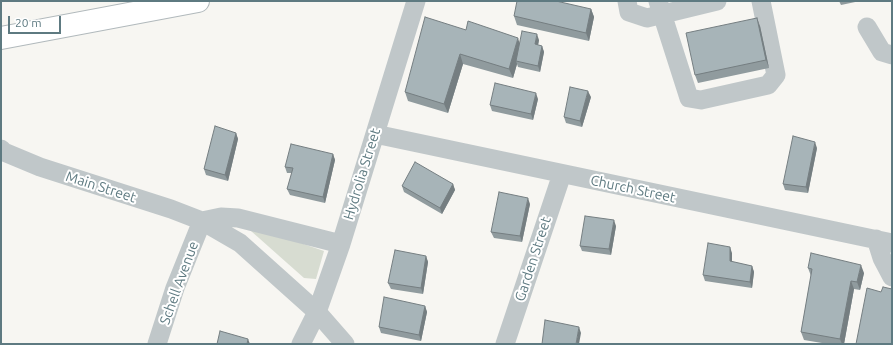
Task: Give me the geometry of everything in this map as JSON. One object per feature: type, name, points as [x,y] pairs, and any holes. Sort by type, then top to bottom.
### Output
[{"type":"main road","points":[[1,38],[198,1]]},
{"type":"street","name":"Hydrolia Street","points":[[301,344],[317,312],[341,244],[416,1]]},
{"type":"street","points":[[627,1],[629,12],[647,18],[660,8],[710,2]]},
{"type":"street","points":[[660,8],[689,98],[701,100],[768,85],[776,75],[761,1]]},
{"type":"street","points":[[867,28],[882,52],[892,55]]},
{"type":"street","name":"Church Street","points":[[375,134],[884,241]]},
{"type":"street","name":"Main Street","points":[[1,149],[4,152],[40,167],[171,209],[202,221],[240,243],[317,312],[345,344]]},
{"type":"street","name":"Garden Street","points":[[505,344],[562,174]]},
{"type":"street","points":[[202,221],[221,217],[238,218],[341,244]]},
{"type":"street","name":"Schell Avenue","points":[[157,344],[175,288],[202,221]]},
{"type":"street","points":[[884,241],[882,258],[892,277]]},
{"type":"shaded area","points":[[242,223],[324,251],[316,279],[304,278]]},
{"type":"building","points":[[517,1],[556,1],[591,9],[586,33],[514,16]]},
{"type":"building","points":[[425,17],[466,30],[468,21],[518,38],[509,69],[460,54],[444,104],[405,92]]},
{"type":"building","points":[[757,18],[766,60],[695,75],[686,33]]},
{"type":"building","points":[[522,31],[537,34],[535,44],[542,46],[538,66],[516,61]]},
{"type":"building","points":[[495,83],[536,93],[531,114],[490,105]]},
{"type":"building","points":[[570,87],[588,91],[580,121],[564,117]]},
{"type":"building","points":[[215,126],[236,133],[225,175],[204,169]]},
{"type":"building","points":[[793,136],[815,142],[806,187],[783,184]]},
{"type":"building","points":[[291,144],[333,154],[323,197],[287,189],[293,168],[285,167]]},
{"type":"building","points":[[415,162],[453,184],[440,208],[402,186]]},
{"type":"building","points":[[499,192],[528,198],[520,236],[491,232]]},
{"type":"building","points":[[585,216],[614,220],[609,249],[580,246]]},
{"type":"building","points":[[708,243],[730,247],[730,261],[752,266],[750,282],[703,275]]},
{"type":"building","points":[[395,250],[426,256],[421,288],[388,283]]},
{"type":"building","points":[[811,253],[861,265],[857,282],[851,281],[840,339],[801,332],[812,269],[808,268]]},
{"type":"building","points":[[883,287],[892,289],[892,344],[856,344],[867,288],[881,292]]},
{"type":"building","points":[[384,297],[425,306],[419,335],[379,327]]},
{"type":"building","points":[[545,320],[579,327],[576,344],[542,344]]},
{"type":"building","points":[[220,331],[248,339],[247,344],[217,344]]}]
